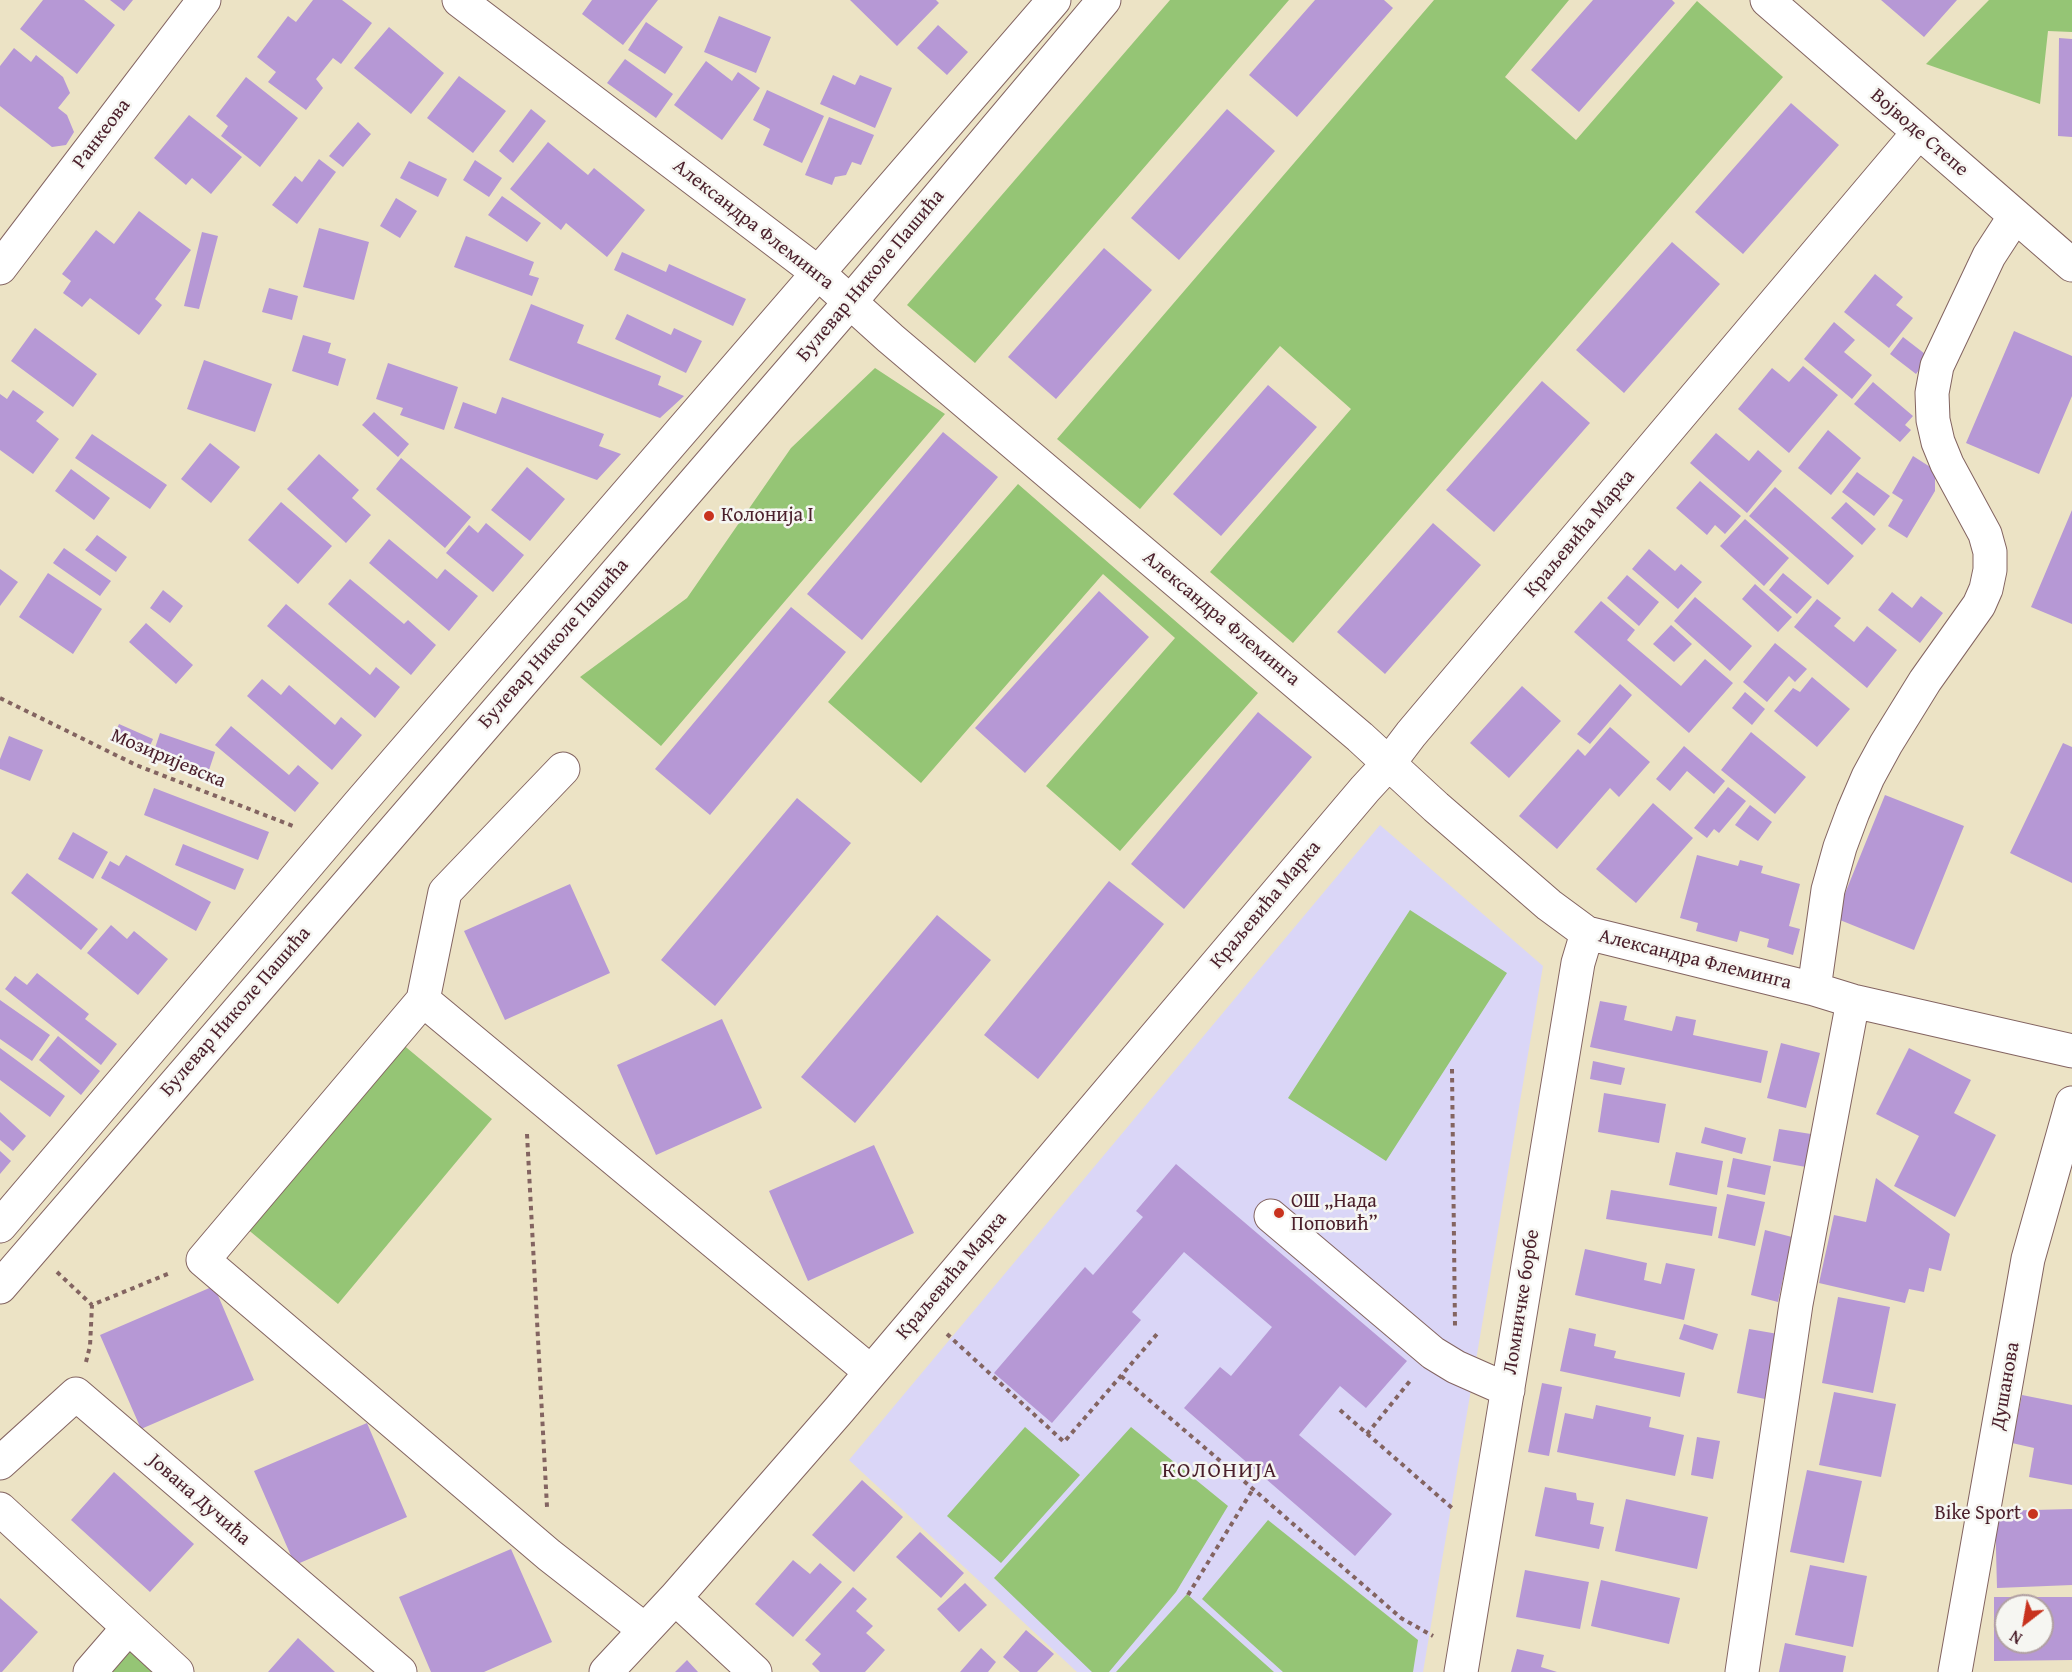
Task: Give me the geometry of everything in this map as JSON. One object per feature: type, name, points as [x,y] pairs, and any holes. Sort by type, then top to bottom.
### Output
[{"type":"street","name":"Ранкеова","points":[[0,268],[204,0]]},
{"type":"street","name":"Александра Флеминга","points":[[459,0],[817,272],[890,338],[1389,763],[1549,905],[1587,933],[1814,989],[1853,1001],[2072,1051]]},
{"type":"street","name":"Булевар Николе Пашића","points":[[0,1226],[817,272],[1054,0]]},
{"type":"street","name":"Булевар Николе Пашића","points":[[0,1287],[850,301],[1104,0]]},
{"type":"street","name":"Војводе Степе","points":[[1767,0],[2072,265]]},
{"type":"street","name":"Краљевића Марка","points":[[606,1672],[675,1598],[871,1372],[1389,763],[1919,132]]},
{"type":"street","points":[[1814,989],[1828,890],[1840,847],[1868,777],[1925,681],[1979,605],[1986,589],[1990,570],[1990,552],[1985,534],[1947,464],[1938,442],[1933,420],[1932,393],[1937,366],[1989,256],[2015,216]]},
{"type":"street","points":[[563,769],[445,892],[423,1000],[203,1260],[549,1555],[645,1630]]},
{"type":"street","name":"Ломничке борбе","points":[[1464,1658],[1578,963],[1587,933]]},
{"type":"street","points":[[423,1000],[871,1372]]},
{"type":"street","points":[[1742,1672],[1796,1304],[1853,1001]]},
{"type":"street","name":"Душанова","points":[[1954,1672],[2028,1259],[2072,1103]]},
{"type":"street","points":[[1271,1216],[1444,1360],[1508,1390]]},
{"type":"street","points":[[0,1463],[76,1394]]},
{"type":"street","name":"Јована Дучића","points":[[76,1394],[400,1672]]},
{"type":"street","points":[[0,1509],[177,1672]]},
{"type":"street","points":[[675,1598],[755,1672]]},
{"type":"street","points":[[90,1672],[128,1628]]},
{"type":"path","name":"Мозиријевска","points":[[0,698],[136,765],[300,829],[322,848]]},
{"type":"path","points":[[1367,1434],[1444,1360],[1452,1069]]},
{"type":"path","points":[[524,1083],[549,1555]]},
{"type":"path","points":[[32,1248],[92,1305],[90,1346],[76,1394]]},
{"type":"path","points":[[92,1305],[203,1260]]},
{"type":"path","points":[[923,1311],[1064,1443],[1157,1334]]},
{"type":"path","points":[[1121,1376],[1401,1618],[1464,1658]]},
{"type":"path","points":[[1340,1410],[1452,1508],[1470,1515],[1487,1517]]},
{"type":"path","points":[[1188,1595],[1253,1488]]},
{"type":"shaded area","name":"ОШ „Нада Поповић”","points":[[1380,825],[1543,966],[1423,1672],[1077,1672],[849,1460]]},
{"type":"green space","points":[[1170,0],[1289,0],[975,363],[907,305]]},
{"type":"green space","points":[[1434,0],[1569,0],[1505,77],[1576,140],[1697,1],[1783,77],[1293,643],[1210,572],[1351,409],[1280,346],[1140,509],[1057,439]]},
{"type":"green space","points":[[1989,0],[2072,0],[2072,32],[2048,31],[2040,104],[1926,64]]},
{"type":"green space","points":[[875,368],[945,414],[661,746],[580,677],[687,598],[791,448]]},
{"type":"green space","points":[[1018,484],[1258,693],[1120,851],[1046,786],[1175,638],[1103,574],[921,783],[828,702]]},
{"type":"green space","points":[[1410,910],[1507,973],[1386,1161],[1288,1098]]},
{"type":"green space","points":[[395,1038],[492,1119],[338,1304],[240,1223]]},
{"type":"green space","points":[[1025,1427],[1080,1475],[1001,1563],[947,1516]]},
{"type":"green space","points":[[1131,1427],[1228,1506],[1176,1592],[1109,1672],[1092,1672],[994,1578]]},
{"type":"green space","points":[[1268,1520],[1418,1640],[1413,1672],[1283,1672],[1202,1599]]},
{"type":"green space","points":[[1188,1595],[1274,1672],[1116,1672]]},
{"type":"green space","points":[[128,1628],[177,1672],[90,1672]]},
{"type":"building","points":[[43,0],[84,0],[115,25],[77,74],[20,29]]},
{"type":"building","points":[[110,0],[133,0],[124,11]]},
{"type":"building","points":[[313,0],[342,0],[372,23],[341,64],[333,58],[316,79],[323,88],[306,110],[268,82],[276,72],[257,57],[288,16],[296,22]]},
{"type":"building","points":[[592,0],[658,0],[623,45],[582,14]]},
{"type":"building","points":[[850,0],[936,0],[939,3],[897,46]]},
{"type":"building","points":[[1315,0],[1384,0],[1393,8],[1297,117],[1249,75]]},
{"type":"building","points":[[1593,0],[1672,0],[1675,3],[1579,112],[1531,70]]},
{"type":"building","points":[[1881,0],[1957,0],[1924,37]]},
{"type":"building","points":[[719,16],[771,37],[756,73],[704,52]]},
{"type":"building","points":[[646,22],[683,47],[665,74],[628,50]]},
{"type":"building","points":[[938,25],[968,52],[947,75],[917,48]]},
{"type":"building","points":[[389,27],[444,73],[411,114],[354,68]]},
{"type":"building","points":[[2059,38],[2072,39],[2072,137],[2058,136]]},
{"type":"building","points":[[14,48],[31,62],[36,55],[63,77],[70,93],[58,108],[67,115],[74,132],[66,145],[52,147],[0,106],[0,66]]},
{"type":"building","points":[[625,59],[673,94],[656,118],[607,83]]},
{"type":"building","points":[[706,61],[732,81],[738,72],[760,88],[722,140],[674,105]]},
{"type":"building","points":[[833,75],[855,85],[860,75],[892,88],[875,128],[820,104]]},
{"type":"building","points":[[459,76],[506,111],[473,153],[427,118]]},
{"type":"building","points":[[246,77],[298,118],[260,167],[221,136],[228,126],[216,116]]},
{"type":"building","points":[[767,90],[824,116],[802,163],[763,145],[770,129],[753,120]]},
{"type":"building","points":[[1791,103],[1839,145],[1743,254],[1695,212]]},
{"type":"building","points":[[531,109],[546,121],[513,163],[499,151]]},
{"type":"building","points":[[1227,109],[1275,151],[1179,260],[1131,218]]},
{"type":"building","points":[[189,115],[242,157],[211,194],[192,178],[186,185],[154,158]]},
{"type":"building","points":[[829,117],[874,135],[861,165],[852,162],[846,175],[835,177],[832,185],[805,175]]},
{"type":"building","points":[[358,122],[371,134],[343,167],[329,156]]},
{"type":"building","points":[[548,142],[588,175],[594,168],[645,210],[607,257],[566,223],[561,230],[510,189]]},
{"type":"building","points":[[319,159],[336,172],[297,224],[272,205],[295,176],[302,182]]},
{"type":"building","points":[[475,160],[502,178],[489,197],[463,180]]},
{"type":"building","points":[[409,161],[447,179],[438,197],[400,178]]},
{"type":"building","points":[[502,196],[541,223],[527,242],[488,215]]},
{"type":"building","points":[[396,198],[417,211],[400,238],[380,226]]},
{"type":"building","points":[[139,211],[191,250],[155,299],[162,305],[139,335],[90,298],[82,307],[63,293],[71,281],[62,274],[96,230],[114,244]]},
{"type":"building","points":[[319,228],[369,242],[354,300],[303,287]]},
{"type":"building","points":[[202,232],[218,236],[199,309],[184,306]]},
{"type":"building","points":[[466,236],[534,262],[529,275],[539,278],[532,296],[454,267]]},
{"type":"building","points":[[1672,242],[1720,284],[1624,393],[1576,350]]},
{"type":"building","points":[[1104,248],[1152,290],[1056,399],[1008,357]]},
{"type":"building","points":[[622,252],[666,272],[669,264],[746,299],[733,326],[614,270]]},
{"type":"building","points":[[1875,274],[1903,297],[1896,305],[1913,318],[1889,348],[1844,312]]},
{"type":"building","points":[[269,288],[298,296],[292,320],[262,312]]},
{"type":"building","points":[[531,304],[584,325],[577,343],[661,376],[658,385],[684,396],[660,418],[509,360]]},
{"type":"building","points":[[627,314],[671,335],[674,328],[702,341],[686,373],[615,339]]},
{"type":"building","points":[[1834,322],[1855,340],[1844,352],[1872,375],[1852,399],[1804,359]]},
{"type":"building","points":[[35,328],[97,374],[73,407],[11,361]]},
{"type":"building","points":[[2014,331],[2072,356],[2072,396],[2039,474],[1966,443]]},
{"type":"building","points":[[303,335],[331,343],[328,353],[346,359],[338,386],[292,371]]},
{"type":"building","points":[[1903,337],[1929,357],[1916,374],[1890,354]]},
{"type":"building","points":[[204,360],[272,384],[255,432],[187,409]]},
{"type":"building","points":[[388,363],[458,387],[444,430],[400,415],[403,408],[376,399]]},
{"type":"building","points":[[1803,366],[1838,395],[1789,453],[1738,409],[1772,368],[1789,382]]},
{"type":"building","points":[[1542,381],[1590,423],[1494,532],[1446,490]]},
{"type":"building","points":[[1873,382],[1913,416],[1905,425],[1911,430],[1900,442],[1854,404]]},
{"type":"building","points":[[1268,385],[1317,427],[1221,536],[1173,494]]},
{"type":"building","points":[[13,390],[44,412],[36,421],[59,439],[33,474],[0,450],[0,394],[7,399]]},
{"type":"building","points":[[502,397],[604,434],[599,446],[621,454],[597,480],[454,428],[463,402],[496,414]]},
{"type":"building","points":[[374,412],[409,444],[398,457],[362,425]]},
{"type":"building","points":[[1828,430],[1861,458],[1831,495],[1798,468]]},
{"type":"building","points":[[943,432],[998,477],[862,640],[807,594]]},
{"type":"building","points":[[1716,433],[1749,461],[1758,450],[1782,471],[1747,513],[1690,463]]},
{"type":"building","points":[[92,434],[167,485],[150,509],[75,458]]},
{"type":"building","points":[[210,443],[240,467],[211,503],[181,479]]},
{"type":"building","points":[[319,454],[359,490],[352,498],[371,515],[346,543],[287,489]]},
{"type":"building","points":[[1913,456],[1935,470],[1935,491],[1907,538],[1888,526],[1903,500],[1892,493]]},
{"type":"building","points":[[401,458],[471,517],[445,548],[376,489]]},
{"type":"building","points":[[527,467],[565,499],[530,541],[491,510]]},
{"type":"building","points":[[71,469],[110,498],[94,520],[55,491]]},
{"type":"building","points":[[1857,472],[1890,496],[1874,516],[1842,492]]},
{"type":"building","points":[[1700,481],[1741,516],[1725,534],[1715,525],[1707,535],[1676,508]]},
{"type":"building","points":[[1775,487],[1854,556],[1828,585],[1749,516]]},
{"type":"building","points":[[281,502],[332,546],[298,584],[248,540]]},
{"type":"building","points":[[1846,502],[1876,529],[1862,545],[1831,518]]},
{"type":"building","points":[[2072,510],[2072,624],[2031,607]]},
{"type":"building","points":[[1745,519],[1789,558],[1764,586],[1720,546]]},
{"type":"building","points":[[486,523],[524,555],[493,592],[446,553],[469,525],[478,533]]},
{"type":"building","points":[[1433,523],[1481,565],[1385,674],[1337,632]]},
{"type":"building","points":[[97,535],[127,557],[116,572],[85,550]]},
{"type":"building","points":[[389,539],[437,579],[445,569],[478,596],[449,631],[369,563]]},
{"type":"building","points":[[64,548],[111,581],[100,596],[53,563]]},
{"type":"building","points":[[1649,549],[1675,571],[1681,564],[1702,582],[1678,609],[1632,569]]},
{"type":"building","points":[[0,569],[18,582],[0,606]]},
{"type":"building","points":[[48,573],[102,609],[73,654],[19,617]]},
{"type":"building","points":[[1783,573],[1812,597],[1797,614],[1769,590]]},
{"type":"building","points":[[1627,575],[1659,602],[1639,626],[1607,598]]},
{"type":"building","points":[[350,579],[404,624],[408,620],[436,645],[411,675],[328,604]]},
{"type":"building","points":[[1755,584],[1792,617],[1778,632],[1742,599]]},
{"type":"building","points":[[163,590],[183,606],[170,623],[150,608]]},
{"type":"building","points":[[1099,591],[1149,637],[1025,773],[975,728]]},
{"type":"building","points":[[1892,592],[1912,608],[1921,596],[1943,613],[1920,643],[1878,610]]},
{"type":"building","points":[[1695,597],[1752,646],[1730,671],[1674,621]]},
{"type":"building","points":[[1817,599],[1841,618],[1834,626],[1854,642],[1867,626],[1897,650],[1867,688],[1794,627]]},
{"type":"building","points":[[1601,601],[1635,630],[1627,640],[1681,686],[1705,659],[1733,683],[1689,733],[1574,632]]},
{"type":"building","points":[[286,604],[370,675],[376,667],[400,687],[375,718],[267,626]]},
{"type":"building","points":[[791,607],[846,652],[710,815],[655,769]]},
{"type":"building","points":[[146,623],[193,665],[176,684],[129,642]]},
{"type":"building","points":[[1671,625],[1692,644],[1674,662],[1653,644]]},
{"type":"building","points":[[1775,643],[1807,669],[1795,682],[1789,676],[1767,702],[1743,682]]},
{"type":"building","points":[[1812,677],[1850,709],[1817,747],[1774,711],[1793,688],[1800,692]]},
{"type":"building","points":[[262,679],[281,695],[289,685],[335,725],[341,717],[362,735],[332,770],[247,696]]},
{"type":"building","points":[[1620,684],[1632,695],[1590,744],[1577,734]]},
{"type":"building","points":[[1522,686],[1561,721],[1509,778],[1470,743]]},
{"type":"building","points":[[1745,692],[1765,709],[1752,725],[1732,708]]},
{"type":"building","points":[[1258,712],[1312,757],[1184,909],[1131,864]]},
{"type":"building","points":[[119,724],[153,739],[146,755],[112,740]]},
{"type":"building","points":[[231,726],[289,775],[298,765],[319,783],[295,812],[215,745]]},
{"type":"building","points":[[1610,727],[1650,762],[1619,797],[1610,788],[1557,849],[1519,816],[1578,749],[1585,756]]},
{"type":"building","points":[[1751,732],[1806,777],[1775,814],[1721,770]]},
{"type":"building","points":[[160,733],[215,752],[206,779],[151,760]]},
{"type":"building","points":[[9,736],[43,750],[30,781],[0,769],[0,759]]},
{"type":"building","points":[[2063,743],[2072,747],[2072,883],[2010,853]]},
{"type":"building","points":[[1684,746],[1725,781],[1714,794],[1687,771],[1670,791],[1656,779]]},
{"type":"building","points":[[1728,787],[1746,801],[1719,833],[1714,829],[1707,838],[1694,828]]},
{"type":"building","points":[[154,788],[269,832],[258,860],[144,815]]},
{"type":"building","points":[[1885,795],[1964,826],[1914,950],[1835,918]]},
{"type":"building","points":[[797,798],[851,843],[715,1006],[661,960]]},
{"type":"building","points":[[1653,803],[1693,838],[1636,903],[1596,869]]},
{"type":"building","points":[[1750,805],[1772,822],[1758,841],[1735,825]]},
{"type":"building","points":[[73,832],[108,852],[93,879],[58,859]]},
{"type":"building","points":[[183,844],[244,869],[235,890],[175,865]]},
{"type":"building","points":[[126,855],[211,902],[196,931],[101,878],[110,861],[119,866]]},
{"type":"building","points":[[1697,855],[1738,866],[1740,860],[1763,866],[1761,873],[1800,884],[1789,926],[1800,929],[1793,955],[1767,947],[1769,939],[1740,931],[1737,942],[1696,931],[1698,923],[1680,918]]},
{"type":"building","points":[[27,873],[98,929],[81,950],[11,893]]},
{"type":"building","points":[[1109,881],[1164,924],[1038,1079],[984,1035]]},
{"type":"building","points":[[570,884],[610,973],[505,1020],[464,931]]},
{"type":"building","points":[[937,915],[991,960],[855,1123],[801,1077]]},
{"type":"building","points":[[111,925],[127,939],[134,931],[168,959],[138,995],[87,953]]},
{"type":"building","points":[[37,973],[89,1014],[85,1019],[117,1044],[101,1065],[5,989],[15,976],[27,985]]},
{"type":"building","points":[[0,1000],[50,1035],[32,1061],[0,1039]]},
{"type":"building","points":[[1600,1001],[1627,1006],[1624,1020],[1672,1031],[1676,1016],[1696,1020],[1693,1035],[1768,1051],[1761,1083],[1590,1047]]},
{"type":"building","points":[[722,1019],[762,1108],[656,1155],[617,1065]]},
{"type":"building","points":[[58,1036],[100,1071],[81,1095],[39,1060]]},
{"type":"building","points":[[1781,1043],[1820,1053],[1806,1108],[1767,1098]]},
{"type":"building","points":[[0,1048],[65,1096],[50,1117],[0,1080]]},
{"type":"building","points":[[1909,1048],[1971,1080],[1954,1113],[1996,1135],[1955,1217],[1894,1186],[1919,1136],[1876,1114]]},
{"type":"building","points":[[1593,1061],[1625,1068],[1621,1085],[1590,1079]]},
{"type":"building","points":[[1604,1093],[1666,1104],[1659,1143],[1598,1132]]},
{"type":"building","points":[[0,1112],[26,1136],[13,1151],[0,1140]]},
{"type":"building","points":[[1705,1127],[1746,1138],[1742,1154],[1701,1143]]},
{"type":"building","points":[[1779,1129],[1811,1134],[1806,1167],[1773,1161]]},
{"type":"building","points":[[874,1145],[914,1233],[808,1281],[769,1191]]},
{"type":"building","points":[[0,1151],[11,1161],[0,1174]]},
{"type":"building","points":[[1676,1152],[1723,1161],[1717,1195],[1669,1185]]},
{"type":"building","points":[[1733,1158],[1771,1166],[1765,1195],[1727,1187]]},
{"type":"building","points":[[1176,1164],[1407,1361],[1366,1408],[1340,1386],[1299,1435],[1392,1514],[1355,1556],[1184,1408],[1220,1367],[1231,1376],[1272,1327],[1184,1252],[1132,1312],[1141,1320],[1052,1423],[994,1373],[1085,1267],[1093,1275],[1143,1217],[1136,1211]]},
{"type":"building","points":[[1876,1178],[1950,1234],[1941,1271],[1929,1268],[1924,1292],[1909,1289],[1905,1303],[1819,1283],[1834,1215],[1866,1222]]},
{"type":"building","points":[[1611,1190],[1717,1207],[1712,1236],[1606,1219]]},
{"type":"building","points":[[1727,1194],[1765,1202],[1755,1246],[1718,1238]]},
{"type":"building","points":[[1765,1230],[1792,1237],[1778,1302],[1751,1295]]},
{"type":"building","points":[[1585,1249],[1647,1263],[1644,1280],[1661,1284],[1666,1263],[1695,1269],[1684,1320],[1575,1295]]},
{"type":"building","points":[[214,1286],[254,1380],[141,1429],[100,1335]]},
{"type":"building","points":[[1838,1297],[1890,1307],[1873,1393],[1822,1383]]},
{"type":"building","points":[[1684,1324],[1718,1334],[1713,1350],[1679,1339]]},
{"type":"building","points":[[1569,1328],[1596,1334],[1594,1346],[1616,1351],[1614,1358],[1685,1373],[1680,1397],[1560,1371]]},
{"type":"building","points":[[1749,1329],[1778,1334],[1765,1399],[1737,1393]]},
{"type":"building","points":[[1542,1383],[1562,1387],[1549,1456],[1528,1452]]},
{"type":"building","points":[[1834,1392],[1896,1404],[1881,1477],[1819,1465]]},
{"type":"building","points":[[2022,1395],[2072,1405],[2072,1485],[2029,1477],[2034,1448],[2012,1443]]},
{"type":"building","points":[[1596,1405],[1651,1417],[1649,1427],[1684,1435],[1675,1476],[1557,1452],[1565,1413],[1593,1419]]},
{"type":"building","points":[[367,1423],[407,1517],[295,1565],[254,1471]]},
{"type":"building","points":[[1697,1437],[1720,1441],[1713,1479],[1691,1475]]},
{"type":"building","points":[[1807,1470],[1862,1481],[1844,1563],[1790,1552]]},
{"type":"building","points":[[114,1472],[194,1544],[150,1592],[71,1520]]},
{"type":"building","points":[[862,1480],[903,1517],[854,1572],[812,1535]]},
{"type":"building","points":[[1545,1487],[1576,1493],[1577,1500],[1594,1503],[1590,1524],[1604,1527],[1599,1549],[1535,1536]]},
{"type":"building","points":[[1626,1499],[1708,1517],[1697,1569],[1615,1551]]},
{"type":"building","points":[[2072,1509],[2072,1585],[1997,1588],[1995,1511]]},
{"type":"building","points":[[920,1532],[964,1573],[941,1598],[896,1557]]},
{"type":"building","points":[[511,1549],[552,1642],[484,1672],[431,1672],[399,1597]]},
{"type":"building","points":[[793,1560],[810,1574],[820,1563],[842,1582],[793,1637],[755,1604]]},
{"type":"building","points":[[1810,1565],[1867,1576],[1853,1647],[1795,1635]]},
{"type":"building","points":[[1525,1570],[1589,1582],[1580,1629],[1516,1617]]},
{"type":"building","points":[[1601,1580],[1680,1598],[1669,1644],[1591,1626]]},
{"type":"building","points":[[965,1583],[987,1605],[959,1632],[937,1609]]},
{"type":"building","points":[[853,1587],[867,1599],[856,1611],[873,1626],[866,1633],[885,1650],[865,1672],[820,1672],[812,1664],[821,1654],[805,1640]]},
{"type":"building","points":[[2054,1597],[2072,1597],[2072,1660],[1994,1661],[1994,1654],[2054,1654]]},
{"type":"building","points":[[0,1598],[38,1632],[2,1672],[0,1672]]},
{"type":"building","points":[[1026,1630],[1054,1654],[1037,1672],[1020,1672],[1003,1657]]},
{"type":"building","points":[[298,1638],[335,1672],[268,1672]]},
{"type":"building","points":[[1785,1643],[1846,1656],[1843,1672],[1779,1672]]},
{"type":"building","points":[[981,1648],[996,1662],[988,1672],[960,1672]]},
{"type":"building","points":[[1517,1649],[1544,1655],[1541,1667],[1557,1672],[1511,1672]]},
{"type":"building","points":[[687,1660],[698,1672],[675,1672]]},
{"type":"place","name":"Колонија I","points":[[709,516]]},
{"type":"place","name":"ОШ „Нада Поповић”","points":[[1279,1213]]},
{"type":"place","name":"Bike Sport","points":[[2033,1514]]},
{"type":"district","name":"КОЛОНИЈА","points":[[1220,1471]]}]
